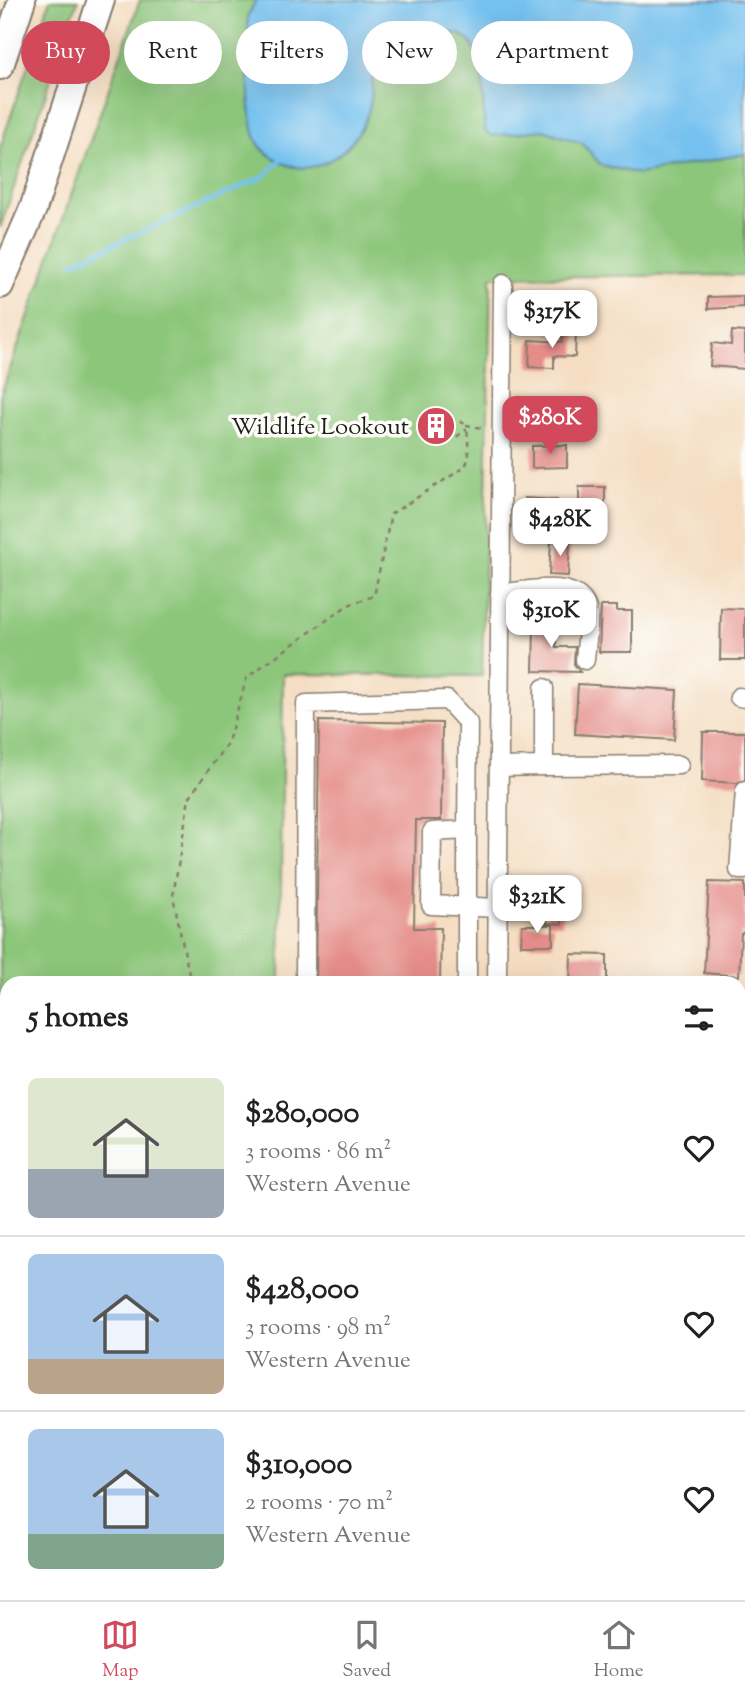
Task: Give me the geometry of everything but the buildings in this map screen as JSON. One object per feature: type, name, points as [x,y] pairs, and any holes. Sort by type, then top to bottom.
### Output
[{"type":"highway","points":[[0,66],[22,0]]},
{"type":"highway","points":[[0,285],[33,209],[101,0]]},
{"type":"street","points":[[497,976],[503,284]]},
{"type":"street","points":[[500,594],[536,587],[574,594],[584,603],[588,613],[585,660]]},
{"type":"street","points":[[544,688],[544,766]]},
{"type":"street","points":[[305,976],[306,704],[446,700],[468,723],[467,976]]},
{"type":"street","points":[[499,767],[679,765]]},
{"type":"street","points":[[745,791],[739,870],[745,870]]},
{"type":"street","points":[[467,830],[432,832],[430,905],[498,908]]},
{"type":"path","points":[[440,423],[459,421],[467,427],[477,429],[501,429]]},
{"type":"path","points":[[437,430],[440,442],[455,438],[467,427]]},
{"type":"path","points":[[189,976],[173,896],[189,797],[228,742],[247,677],[348,605],[374,596],[391,514],[465,467],[469,457],[467,427]]},
{"type":"green space","points":[[50,0],[78,0],[71,21],[43,21]]},
{"type":"green space","points":[[140,0],[745,0],[745,275],[491,277],[482,676],[283,674],[280,976],[0,976],[0,397],[124,45],[124,84],[222,84],[222,21],[133,21]]},
{"type":"green space","points":[[22,84],[49,84],[0,228],[0,148]]},
{"type":"water","points":[[256,0],[745,0],[745,154],[639,174],[601,165],[582,143],[543,130],[492,136],[485,131],[482,84],[633,84],[633,21],[471,21],[471,44],[457,33],[457,21],[362,21],[362,84],[372,84],[367,116],[352,141],[331,160],[319,165],[293,166],[279,161],[258,143],[251,116],[249,84],[348,84],[348,21],[248,21]]},
{"type":"waterway","points":[[73,263],[263,177],[283,157]]},
{"type":"place","name":"Wildlife Lookout","points":[[436,426]]}]
